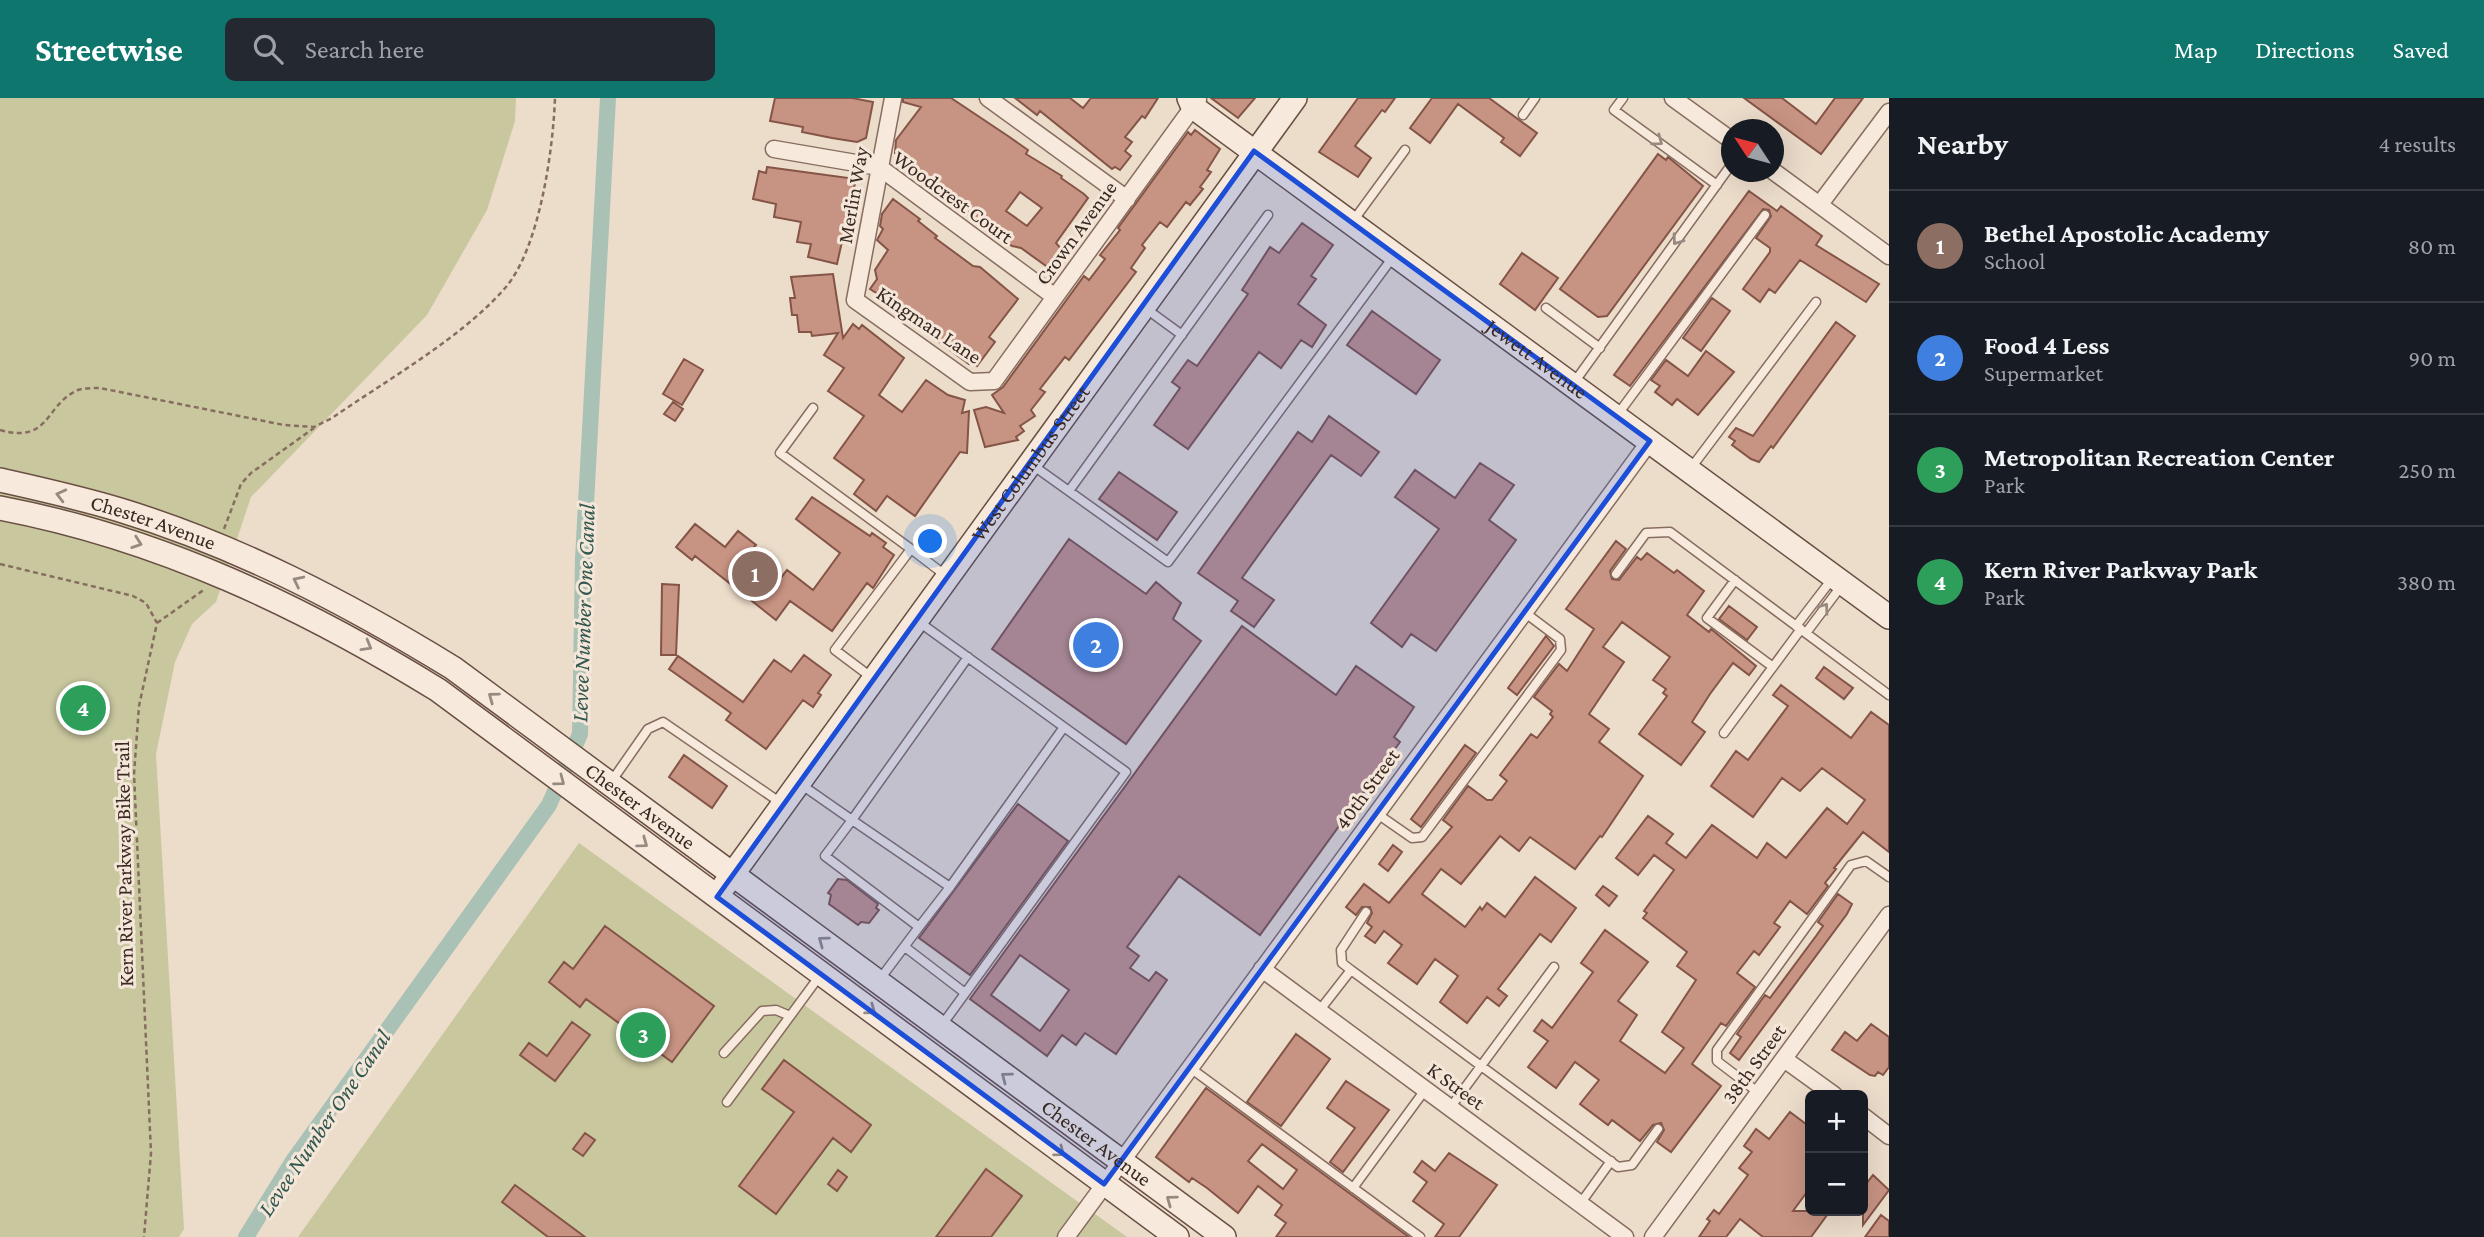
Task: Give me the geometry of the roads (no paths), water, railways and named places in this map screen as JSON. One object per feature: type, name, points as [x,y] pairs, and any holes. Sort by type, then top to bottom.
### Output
[{"type":"main road","name":"West Columbus Street","points":[[717,897],[1254,151],[1295,98]]},
{"type":"main road","name":"Jewett Avenue","points":[[1194,101],[1254,151],[1889,617]]},
{"type":"main road","name":"Chester Avenue","points":[[0,480],[118,509],[219,546],[289,576],[395,633],[453,668],[1224,1237]]},
{"type":"main road","name":"Chester Avenue","points":[[0,508],[111,534],[278,600],[382,655],[438,690],[1177,1237]]},
{"type":"street","name":"Merlin Way","points":[[855,300],[893,98]]},
{"type":"street","points":[[988,98],[1126,199]]},
{"type":"street","points":[[1673,98],[1721,133]]},
{"type":"street","name":"Crown Avenue","points":[[979,383],[994,381],[1194,101]]},
{"type":"street","points":[[1820,204],[1889,112]]},
{"type":"street","name":"Woodcrest Court","points":[[774,149],[879,167],[1055,297]]},
{"type":"street","points":[[1784,179],[1889,256]]},
{"type":"street","name":"Kingman Lane","points":[[855,300],[970,382],[979,383]]},
{"type":"street","name":"40th Street","points":[[1066,1237],[1650,441]]},
{"type":"street","name":"38th Street","points":[[1653,1237],[1889,915]]},
{"type":"street","name":"K Street","points":[[1262,969],[1625,1237]]},
{"type":"street","points":[[1784,1059],[1827,1090]]},
{"type":"street","points":[[1868,1120],[1889,1136]]},
{"type":"lane","points":[[1523,115],[1535,98]]},
{"type":"lane","points":[[1623,98],[1614,110],[1717,185]]},
{"type":"lane","points":[[1352,223],[1405,150]]},
{"type":"lane","points":[[1571,386],[1721,179]]},
{"type":"lane","points":[[1069,491],[1268,215]]},
{"type":"lane","points":[[1616,417],[1765,215]]},
{"type":"lane","points":[[1030,463],[1168,562],[1395,254]]},
{"type":"lane","points":[[1689,470],[1816,302]]},
{"type":"lane","points":[[1142,307],[1182,335]]},
{"type":"lane","points":[[1546,308],[1600,348]]},
{"type":"lane","points":[[813,408],[780,453],[948,577]]},
{"type":"lane","points":[[1616,574],[1646,533],[1670,532],[1889,695]]},
{"type":"lane","points":[[874,679],[835,650],[911,549]]},
{"type":"lane","points":[[1735,580],[1707,618],[1773,667]]},
{"type":"lane","points":[[1724,733],[1838,580]]},
{"type":"lane","points":[[1376,813],[1412,838],[1422,837],[1553,661],[1561,650],[1560,639],[1524,611]]},
{"type":"lane","points":[[917,620],[1126,772],[940,1028]]},
{"type":"lane","points":[[919,927],[825,856],[968,657]]},
{"type":"lane","points":[[607,782],[648,729],[663,722],[783,805]]},
{"type":"lane","points":[[878,981],[950,887],[1064,727]]},
{"type":"lane","points":[[799,783],[950,887]]},
{"type":"lane","points":[[1759,1093],[1717,1061],[1717,1050],[1851,865],[1866,860],[1889,877]]},
{"type":"lane","points":[[1366,912],[1341,950],[1342,963],[1351,970],[1618,1167],[1632,1165],[1658,1129]]},
{"type":"lane","points":[[905,947],[965,993]]},
{"type":"lane","points":[[1450,1108],[1554,967]]},
{"type":"lane","points":[[1319,1011],[1351,970]]},
{"type":"lane","points":[[727,1102],[821,973]]},
{"type":"lane","points":[[724,1053],[762,1011],[776,1010],[790,1016]]},
{"type":"lane","points":[[1189,1067],[1420,1237]]},
{"type":"lane","points":[[1353,1188],[1425,1090]]},
{"type":"lane","points":[[1580,1204],[1611,1161]]},
{"type":"waterway","name":"Levee Number One Canal","points":[[246,1237],[293,1161],[549,805],[580,734],[583,559],[608,98]]},
{"type":"place","name":"Bethel Apostolic Academy","points":[[755,574]]},
{"type":"place","name":"Food 4 Less","points":[[1096,645]]},
{"type":"place","name":"Kern River Parkway Park","points":[[83,708]]},
{"type":"place","name":"Metropolitan Recreation Center","points":[[643,1035]]}]
